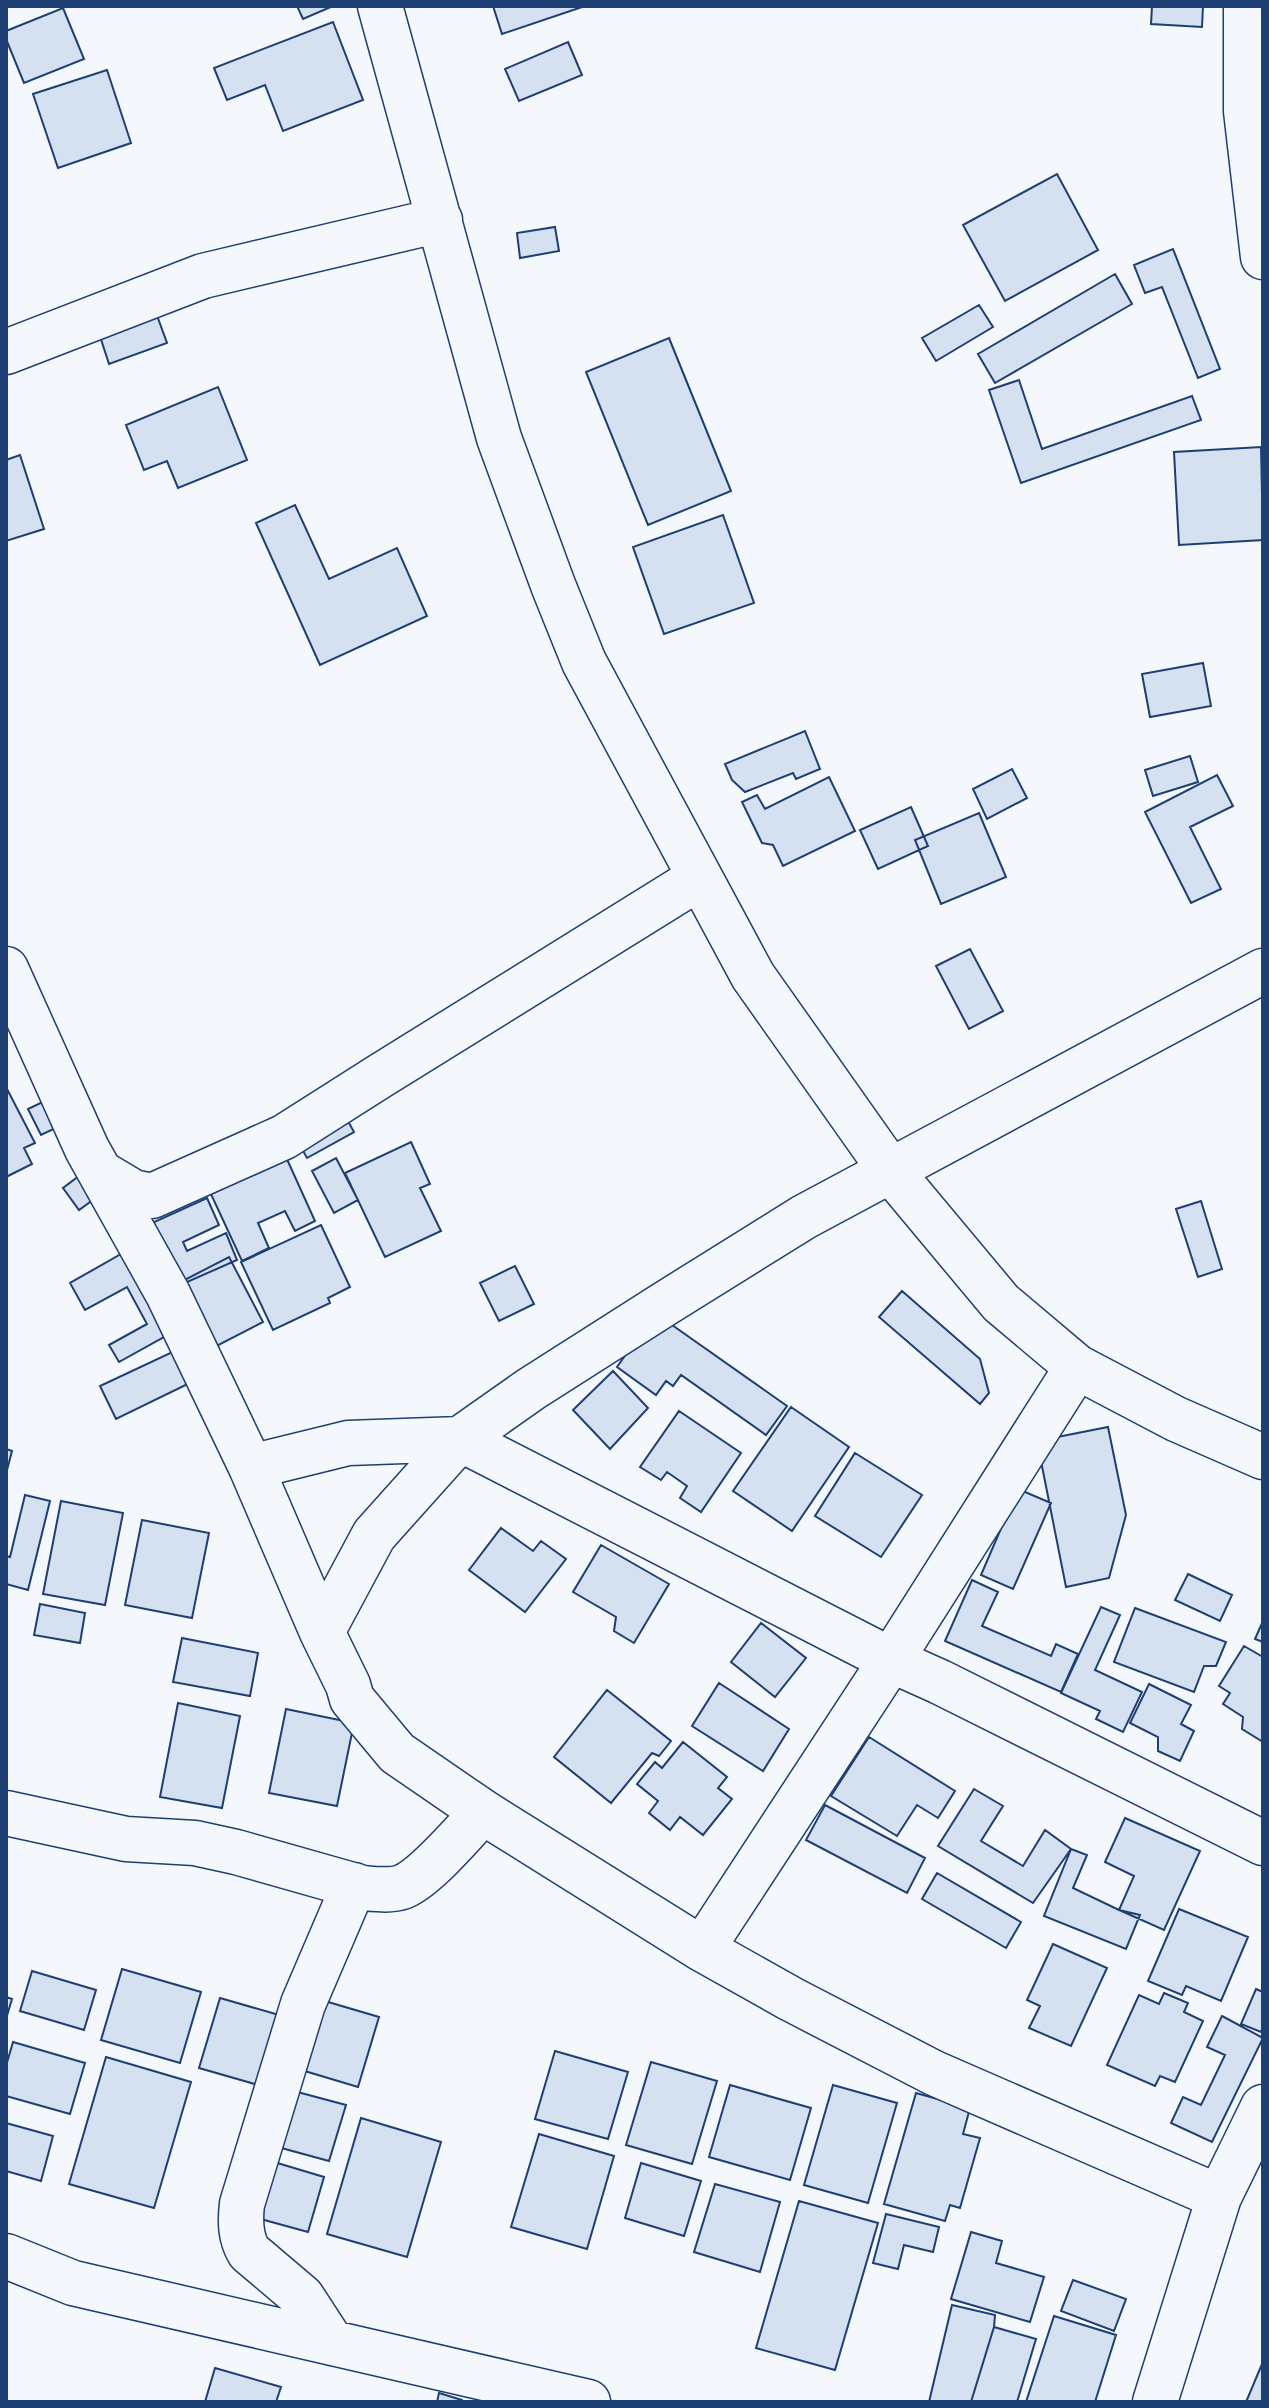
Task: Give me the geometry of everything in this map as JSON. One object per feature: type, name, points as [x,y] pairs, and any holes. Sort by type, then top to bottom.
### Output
[{"type":"street","points":[[380,6],[499,438],[553,585],[584,662],[753,976],[890,1170],[1001,1303],[1077,1367],[1176,1419],[1263,1457]]},
{"type":"street","points":[[1246,6],[1246,111],[1263,257]]},
{"type":"street","points":[[6,352],[203,276],[440,220]]},
{"type":"street","points":[[101,1173],[133,1192],[152,1196],[284,1137],[699,878]]},
{"type":"street","points":[[6,969],[87,1149],[168,1294],[251,1467],[352,1699],[397,1753],[483,1812],[702,1949],[791,1999],[934,2073],[1219,2197]]},
{"type":"street","points":[[322,1632],[374,1535],[460,1439],[531,1389],[804,1217],[1263,971]]},
{"type":"street","points":[[702,1949],[1077,1367]]},
{"type":"street","points":[[251,1467],[348,1443],[460,1439],[891,1660],[1263,1843]]},
{"type":"street","points":[[6,1813],[126,1839],[195,1843],[380,1889],[402,1887],[421,1875],[483,1812]]},
{"type":"street","points":[[332,2343],[302,2297],[249,2252],[244,2244],[240,2221],[242,2204],[303,2004],[354,1885]]},
{"type":"street","points":[[1155,2402],[1219,2197],[1263,2107]]},
{"type":"street","points":[[6,2256],[73,2283],[588,2402]]},
{"type":"building","points":[[297,6],[333,6],[303,19]]},
{"type":"building","points":[[493,6],[585,6],[502,34]]},
{"type":"building","points":[[1152,6],[1203,6],[1202,27],[1151,24]]},
{"type":"building","points":[[63,8],[84,59],[24,83],[6,39],[6,31]]},
{"type":"building","points":[[333,22],[363,100],[283,131],[265,85],[227,100],[214,68]]},
{"type":"building","points":[[568,42],[582,75],[519,101],[505,69]]},
{"type":"building","points":[[107,70],[131,143],[58,168],[33,94]]},
{"type":"building","points":[[1057,174],[1098,250],[1005,301],[963,225]]},
{"type":"building","points":[[555,227],[559,251],[520,258],[517,233]]},
{"type":"building","points":[[1173,249],[1220,369],[1198,378],[1162,287],[1145,293],[1134,265]]},
{"type":"building","points":[[1115,274],[1132,304],[995,383],[978,354]]},
{"type":"building","points":[[979,305],[993,327],[936,361],[922,338]]},
{"type":"building","points":[[155,310],[167,343],[109,364],[98,330]]},
{"type":"building","points":[[669,338],[731,491],[648,525],[586,372]]},
{"type":"building","points":[[1019,380],[1042,449],[1192,396],[1201,420],[1021,483],[989,390]]},
{"type":"building","points":[[218,387],[247,460],[178,488],[167,461],[144,470],[126,425]]},
{"type":"building","points":[[1261,447],[1263,540],[1179,545],[1174,452]]},
{"type":"building","points":[[20,455],[44,529],[6,541],[6,460]]},
{"type":"building","points":[[295,505],[329,579],[397,548],[427,616],[320,665],[256,523]]},
{"type":"building","points":[[723,515],[754,603],[664,634],[633,547]]},
{"type":"building","points":[[1203,663],[1211,706],[1150,717],[1142,674]]},
{"type":"building","points":[[805,731],[820,769],[796,779],[793,773],[745,792],[732,780],[725,764]]},
{"type":"building","points":[[1190,756],[1198,782],[1153,796],[1145,770]]},
{"type":"building","points":[[1012,769],[1027,798],[987,819],[973,789]]},
{"type":"building","points":[[1217,775],[1233,806],[1190,827],[1221,889],[1191,903],[1145,812]]},
{"type":"building","points":[[829,777],[855,831],[783,866],[773,845],[762,843],[742,802],[757,795],[765,809]]},
{"type":"building","points":[[911,807],[928,846],[878,869],[860,830]]},
{"type":"building","points":[[979,813],[1006,877],[941,904],[915,840]]},
{"type":"building","points":[[970,949],[1003,1011],[969,1029],[936,966]]},
{"type":"building","points":[[7,1089],[35,1143],[24,1148],[32,1164],[6,1177]]},
{"type":"building","points":[[51,1098],[64,1124],[41,1135],[28,1109]]},
{"type":"building","points":[[342,1110],[354,1132],[307,1158],[295,1136]]},
{"type":"building","points":[[411,1142],[430,1184],[420,1188],[441,1231],[385,1257],[345,1173]]},
{"type":"building","points":[[286,1157],[315,1221],[295,1231],[285,1211],[258,1223],[269,1248],[242,1261],[210,1192]]},
{"type":"building","points":[[336,1158],[358,1200],[334,1213],[312,1171]]},
{"type":"building","points":[[91,1167],[108,1189],[79,1210],[63,1188]]},
{"type":"building","points":[[207,1198],[219,1225],[183,1242],[187,1251],[226,1233],[237,1260],[169,1290],[141,1228]]},
{"type":"building","points":[[1201,1201],[1222,1269],[1198,1277],[1176,1209]]},
{"type":"building","points":[[321,1225],[350,1287],[328,1298],[330,1303],[273,1330],[241,1262]]},
{"type":"building","points":[[135,1246],[180,1328],[119,1362],[109,1345],[147,1324],[127,1287],[85,1310],[70,1283]]},
{"type":"building","points":[[229,1257],[263,1322],[205,1352],[171,1287]]},
{"type":"building","points":[[515,1266],[534,1304],[499,1321],[480,1283]]},
{"type":"building","points":[[902,1291],[980,1359],[989,1393],[980,1404],[879,1317]]},
{"type":"building","points":[[655,1313],[787,1406],[766,1435],[681,1375],[673,1386],[666,1381],[656,1395],[617,1367]]},
{"type":"building","points":[[183,1347],[198,1379],[116,1419],[100,1386]]},
{"type":"building","points":[[613,1371],[648,1408],[610,1449],[573,1410]]},
{"type":"building","points":[[791,1407],[849,1447],[792,1531],[733,1491]]},
{"type":"building","points":[[679,1411],[741,1453],[701,1512],[680,1498],[687,1486],[667,1472],[661,1480],[640,1467]]},
{"type":"building","points":[[1108,1427],[1126,1515],[1109,1578],[1066,1587],[1037,1441]]},
{"type":"building","points":[[6,1449],[12,1451],[6,1474]]},
{"type":"building","points":[[855,1453],[922,1495],[881,1557],[815,1516]]},
{"type":"building","points":[[1018,1489],[1051,1503],[1013,1589],[981,1575]]},
{"type":"building","points":[[25,1495],[50,1501],[28,1590],[6,1584],[6,1556],[10,1557]]},
{"type":"building","points":[[61,1501],[123,1513],[105,1605],[43,1594]]},
{"type":"building","points":[[142,1520],[209,1533],[192,1618],[125,1605]]},
{"type":"building","points":[[501,1528],[533,1551],[541,1541],[566,1559],[525,1612],[469,1570]]},
{"type":"building","points":[[601,1545],[669,1584],[634,1643],[614,1631],[616,1617],[573,1592]]},
{"type":"building","points":[[1188,1574],[1232,1595],[1220,1621],[1175,1600]]},
{"type":"building","points":[[972,1580],[998,1592],[982,1626],[1051,1656],[1056,1644],[1078,1654],[1061,1692],[945,1641]]},
{"type":"building","points":[[40,1604],[85,1613],[80,1643],[34,1635]]},
{"type":"building","points":[[1101,1607],[1120,1615],[1095,1670],[1142,1692],[1123,1732],[1096,1719],[1100,1711],[1061,1693]]},
{"type":"building","points":[[1135,1608],[1226,1642],[1216,1666],[1204,1666],[1194,1692],[1114,1662]]},
{"type":"building","points":[[1263,1621],[1263,1642],[1255,1639]]},
{"type":"building","points":[[761,1623],[806,1658],[775,1697],[731,1662]]},
{"type":"building","points":[[182,1638],[258,1653],[250,1696],[173,1682]]},
{"type":"building","points":[[1244,1646],[1263,1657],[1263,1742],[1242,1729],[1243,1717],[1223,1704],[1230,1693],[1219,1686]]},
{"type":"building","points":[[719,1683],[789,1729],[763,1771],[692,1726]]},
{"type":"building","points":[[1149,1684],[1191,1705],[1181,1724],[1194,1731],[1180,1761],[1158,1751],[1158,1737],[1130,1723]]},
{"type":"building","points":[[607,1690],[671,1741],[659,1756],[652,1753],[611,1803],[554,1757]]},
{"type":"building","points":[[178,1703],[240,1716],[222,1808],[160,1797]]},
{"type":"building","points":[[286,1709],[354,1723],[337,1806],[269,1793]]},
{"type":"building","points":[[869,1737],[955,1791],[938,1818],[917,1805],[897,1836],[831,1796]]},
{"type":"building","points":[[683,1742],[727,1777],[718,1788],[732,1799],[703,1835],[680,1817],[670,1830],[649,1813],[658,1801],[637,1784],[655,1762],[662,1768]]},
{"type":"building","points":[[974,1789],[1003,1806],[981,1841],[1023,1866],[1045,1830],[1071,1849],[1033,1903],[938,1846]]},
{"type":"building","points":[[825,1805],[925,1858],[907,1893],[806,1840]]},
{"type":"building","points":[[1125,1818],[1200,1851],[1164,1930],[1119,1910],[1134,1876],[1105,1862]]},
{"type":"building","points":[[1071,1849],[1087,1855],[1073,1888],[1119,1910],[1140,1915],[1126,1949],[1044,1916]]},
{"type":"building","points":[[937,1873],[1021,1922],[1006,1948],[922,1899]]},
{"type":"building","points":[[1179,1909],[1248,1937],[1221,2001],[1186,1986],[1182,1995],[1148,1981]]},
{"type":"building","points":[[1053,1944],[1107,1968],[1071,2046],[1029,2028],[1040,2006],[1027,2000]]},
{"type":"building","points":[[122,1969],[201,1992],[180,2063],[101,2040]]},
{"type":"building","points":[[32,1971],[96,1990],[84,2030],[20,2011]]},
{"type":"building","points":[[1256,1989],[1263,1992],[1261,2032],[1241,2024]]},
{"type":"building","points":[[1164,1993],[1188,2003],[1184,2012],[1203,2021],[1175,2082],[1160,2076],[1155,2086],[1107,2065],[1139,1995],[1159,2004]]},
{"type":"building","points":[[6,1997],[12,1999],[6,2019]]},
{"type":"building","points":[[220,1998],[286,2017],[265,2087],[199,2068]]},
{"type":"building","points":[[318,1999],[379,2017],[358,2087],[298,2069]]},
{"type":"building","points":[[1222,2016],[1263,2038],[1212,2142],[1171,2123],[1183,2097],[1201,2105],[1225,2055],[1207,2047]]},
{"type":"building","points":[[13,2042],[85,2063],[70,2114],[6,2096],[6,2066]]},
{"type":"building","points":[[555,2051],[628,2072],[608,2139],[535,2119]]},
{"type":"building","points":[[106,2057],[191,2082],[154,2208],[69,2184]]},
{"type":"building","points":[[651,2062],[717,2081],[692,2164],[626,2145]]},
{"type":"building","points":[[730,2085],[811,2108],[790,2180],[709,2157]]},
{"type":"building","points":[[833,2085],[897,2103],[868,2203],[804,2185]]},
{"type":"building","points":[[290,2090],[346,2105],[329,2161],[274,2146]]},
{"type":"building","points":[[916,2093],[970,2108],[963,2134],[980,2138],[960,2208],[950,2205],[945,2221],[884,2204]]},
{"type":"building","points":[[361,2118],[441,2142],[407,2257],[327,2234]]},
{"type":"building","points":[[6,2123],[53,2136],[41,2181],[6,2171]]},
{"type":"building","points":[[539,2134],[614,2156],[587,2249],[511,2227]]},
{"type":"building","points":[[274,2162],[324,2177],[308,2232],[257,2218]]},
{"type":"building","points":[[641,2163],[701,2181],[684,2236],[625,2218]]},
{"type":"building","points":[[715,2184],[780,2202],[760,2272],[694,2252]]},
{"type":"building","points":[[799,2201],[878,2223],[835,2370],[756,2348]]},
{"type":"building","points":[[886,2214],[939,2227],[933,2252],[904,2245],[898,2269],[873,2263]]},
{"type":"building","points":[[971,2232],[1002,2241],[996,2263],[1044,2277],[1030,2322],[951,2299]]},
{"type":"building","points":[[1073,2280],[1126,2299],[1114,2331],[1061,2311]]},
{"type":"building","points":[[952,2305],[995,2315],[994,2327],[971,2402],[929,2402]]},
{"type":"building","points":[[1054,2316],[1116,2335],[1095,2402],[1026,2402]]},
{"type":"building","points":[[994,2327],[1036,2339],[1017,2402],[971,2402]]},
{"type":"building","points":[[1262,2364],[1263,2402],[1246,2402]]},
{"type":"building","points":[[215,2368],[281,2387],[276,2402],[205,2402]]},
{"type":"building","points":[[439,2393],[462,2400],[462,2402],[437,2402]]}]
